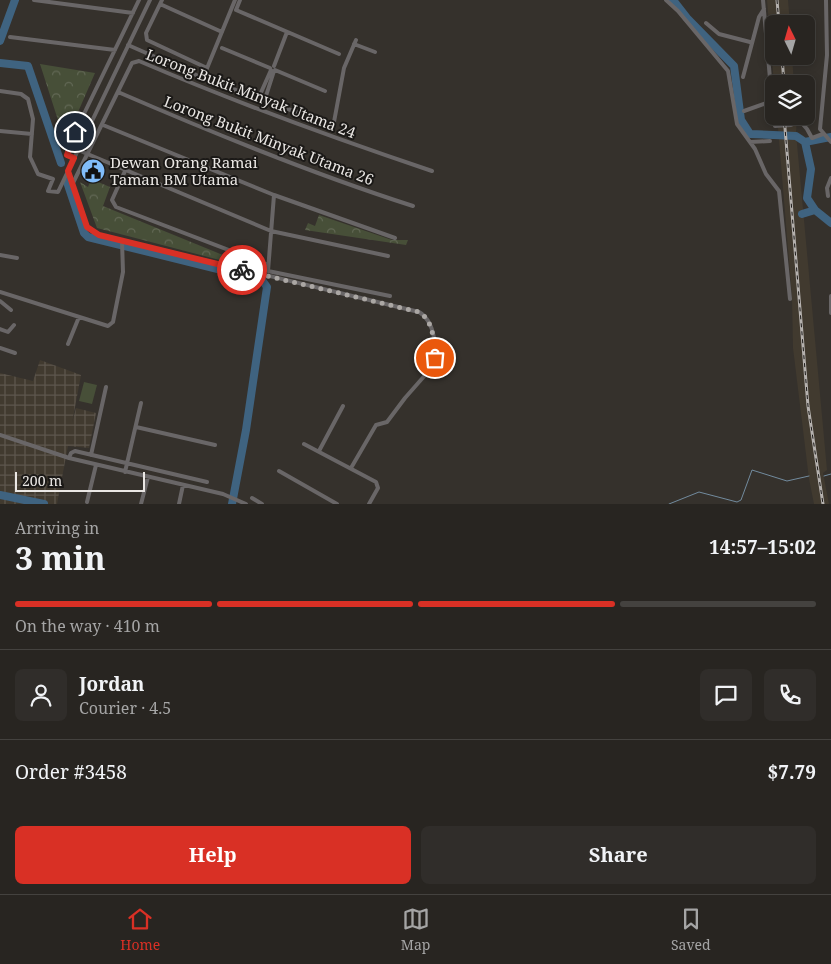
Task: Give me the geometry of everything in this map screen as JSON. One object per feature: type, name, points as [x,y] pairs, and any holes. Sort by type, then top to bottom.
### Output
[{"type":"street","points":[[34,0],[133,13]]},
{"type":"street","points":[[74,158],[67,155],[67,149],[139,0]]},
{"type":"street","points":[[0,91],[20,94],[28,99],[34,119],[30,157],[38,174],[53,179],[48,191],[58,192],[150,0]]},
{"type":"street","points":[[199,87],[235,0]]},
{"type":"street","points":[[240,0],[236,10],[340,54]]},
{"type":"street","points":[[666,0],[678,11],[728,71],[737,124],[750,142],[766,174],[779,192],[790,299]]},
{"type":"street","points":[[763,0],[770,75]]},
{"type":"street","points":[[826,0],[829,64],[826,73],[820,129],[830,142]]},
{"type":"street","points":[[207,68],[147,40],[146,33],[161,2],[222,32]]},
{"type":"street","points":[[743,77],[750,42],[758,17],[764,9]]},
{"type":"street","points":[[706,23],[719,34],[750,42]]},
{"type":"street","points":[[265,99],[273,69],[287,32]]},
{"type":"street","points":[[10,37],[115,50]]},
{"type":"street","points":[[128,45],[203,78],[265,99],[329,124],[334,122],[344,68],[355,42],[375,52]]},
{"type":"street","points":[[222,48],[325,91]]},
{"type":"street","name":"Lorong Bukit Minyak Utama 24","points":[[73,183],[135,61],[199,87],[369,150],[432,171]]},
{"type":"street","points":[[259,97],[273,69]]},
{"type":"street","points":[[826,73],[831,74]]},
{"type":"street","name":"Lorong Bukit Minyak Utama 26","points":[[118,92],[313,171],[413,206]]},
{"type":"street","points":[[824,97],[831,98]]},
{"type":"street","points":[[744,111],[765,104]]},
{"type":"street","points":[[103,125],[274,195],[395,238]]},
{"type":"street","points":[[775,125],[791,125]]},
{"type":"street","points":[[804,125],[812,138],[823,135]]},
{"type":"street","points":[[0,131],[32,134]]},
{"type":"street","points":[[750,142],[770,141]]},
{"type":"street","points":[[78,150],[271,231],[388,256]]},
{"type":"street","points":[[68,171],[87,227],[99,235],[123,244],[419,312],[426,316],[433,333],[434,366],[405,398],[389,421],[376,425],[351,468]]},
{"type":"street","points":[[125,171],[112,200],[116,207],[268,265]]},
{"type":"street","points":[[828,196],[827,188],[831,178]]},
{"type":"street","points":[[274,195],[268,271],[390,296]]},
{"type":"street","points":[[0,292],[103,326],[108,326],[113,322],[123,272],[123,244]]},
{"type":"street","points":[[0,255],[16,258]]},
{"type":"street","points":[[831,296],[831,313]]},
{"type":"street","points":[[0,301],[11,310]]},
{"type":"street","points":[[68,344],[79,317]]},
{"type":"street","points":[[0,329],[8,332],[14,325]]},
{"type":"street","points":[[0,348],[15,352]]},
{"type":"street","points":[[91,455],[106,387]]},
{"type":"street","points":[[125,472],[141,403]]},
{"type":"street","points":[[319,451],[343,406]]},
{"type":"street","points":[[136,427],[215,445]]},
{"type":"street","points":[[0,436],[69,458],[223,494],[245,504]]},
{"type":"street","points":[[304,444],[351,468],[377,484],[378,488],[369,504]]},
{"type":"street","points":[[69,458],[72,451],[207,482]]},
{"type":"street","points":[[87,502],[96,465]]},
{"type":"street","points":[[279,471],[338,504]]},
{"type":"street","points":[[141,504],[148,477]]},
{"type":"street","points":[[179,504],[184,485]]},
{"type":"street","points":[[252,498],[262,504]]},
{"type":"shaded area","points":[[767,0],[788,0],[789,15],[768,15]]},
{"type":"shaded area","points":[[772,65],[793,65],[793,75],[773,75]]},
{"type":"shaded area","points":[[778,125],[796,125],[827,470],[823,473],[829,504],[814,504],[809,479],[793,348],[792,297]]},
{"type":"shaded area","points":[[40,360],[81,375],[72,423],[76,408],[96,413],[89,448],[68,446],[57,504],[0,504],[0,373],[33,381]]},
{"type":"green space","points":[[40,64],[95,73],[65,142]]},
{"type":"green space","points":[[91,179],[110,187],[103,206],[262,271],[97,228],[80,182],[88,187]]},
{"type":"green space","points":[[319,215],[392,240],[408,240],[406,245],[305,230],[308,223],[315,226]]},
{"type":"green space","points":[[84,382],[97,385],[92,404],[79,401]]},
{"type":"waterway","points":[[0,41],[15,0]]},
{"type":"waterway","points":[[673,0],[687,18],[734,66],[741,120],[750,134],[796,136],[805,142],[811,169],[807,198],[815,210],[831,223]]},
{"type":"waterway","points":[[0,63],[28,66],[61,163]]},
{"type":"waterway","points":[[805,142],[831,137]]},
{"type":"waterway","points":[[67,182],[84,233],[88,237],[262,280],[267,287],[246,430],[232,504]]},
{"type":"waterway","points":[[802,214],[815,210]]},
{"type":"waterway","points":[[669,504],[699,492],[737,502],[741,500],[752,470],[787,481],[809,476]]},
{"type":"waterway","points":[[824,476],[831,474]]},
{"type":"waterway","points":[[0,495],[44,504]]},
{"type":"railway","points":[[777,0],[778,15]]},
{"type":"railway","points":[[783,65],[783,75]]},
{"type":"railway","points":[[785,125],[808,406],[823,504]]},
{"type":"way so far","points":[[242,270],[419,312],[426,316],[433,333],[435,358]]},
{"type":"place","name":"Dewan Orang Ramai Taman BM Utama","points":[[93,171]]},
{"type":"route","points":[[75,132],[67,149],[67,155],[74,158],[68,171],[87,227],[99,235],[242,270]]}]
